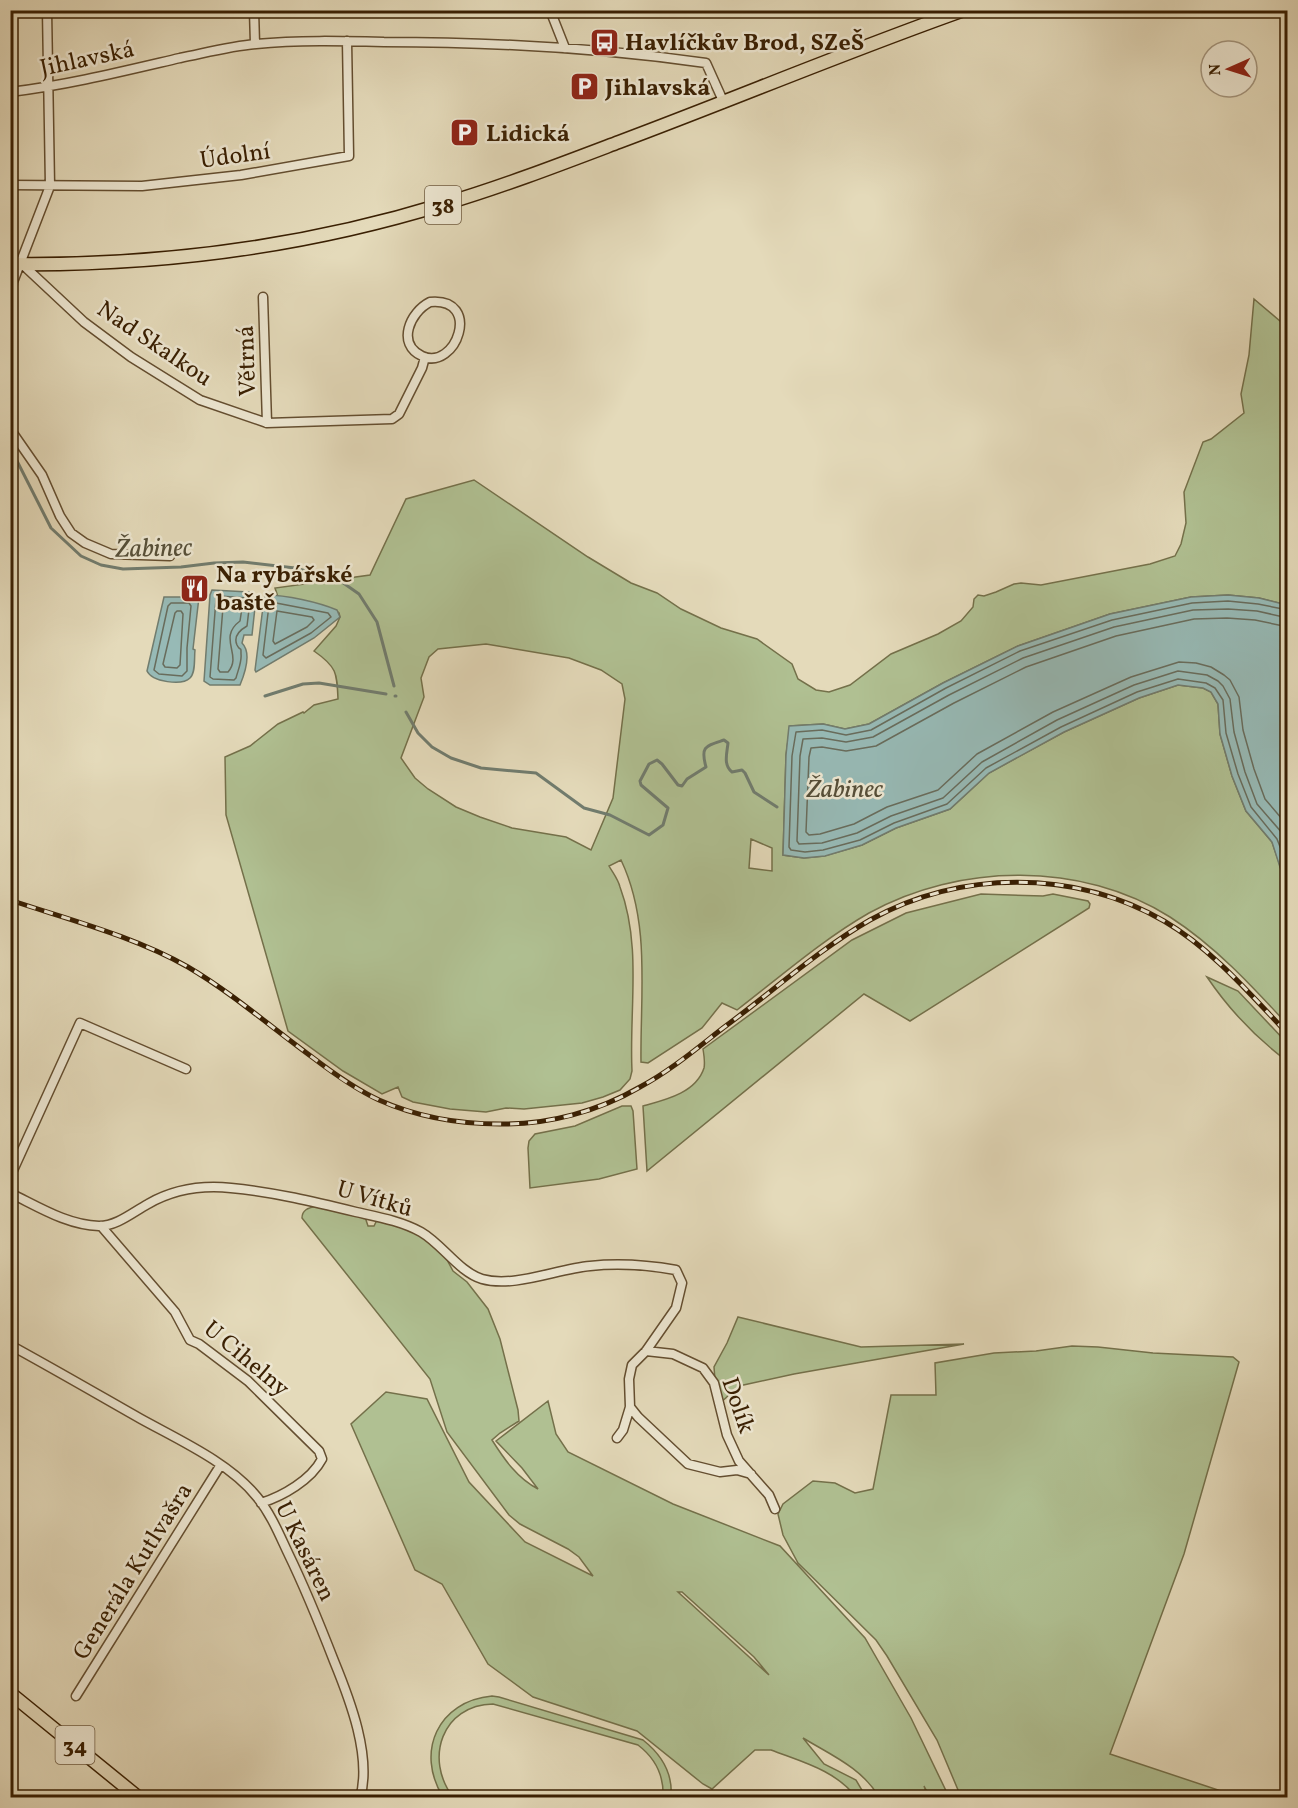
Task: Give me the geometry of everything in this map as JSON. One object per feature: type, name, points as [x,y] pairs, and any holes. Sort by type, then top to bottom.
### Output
[{"type":"main road","name":"38","points":[[16,264],[118,262],[217,252],[277,244],[385,221],[492,189],[724,103],[964,10]]},
{"type":"main road","name":"34","points":[[10,1693],[139,1797]]},
{"type":"street","points":[[10,306],[16,264],[50,186],[47,10]]},
{"type":"street","points":[[254,10],[255,44]]},
{"type":"street","points":[[550,10],[565,48]]},
{"type":"street","name":"Údolní","points":[[10,184],[142,186],[241,175],[349,156],[347,42]]},
{"type":"street","name":"Jihlavská","points":[[10,92],[49,88],[255,44],[445,42],[565,48],[706,63],[724,103]]},
{"type":"street","name":"Nad Skalkou","points":[[16,264],[84,322],[131,357],[200,400],[267,423],[393,419],[399,414],[422,368],[425,357]]},
{"type":"street","name":"Větrná","points":[[263,297],[267,423]]},
{"type":"street","points":[[430,302],[446,303],[458,314],[461,321],[459,337],[447,352],[435,358],[425,357],[409,344],[408,335],[412,319],[423,306],[430,302]]},
{"type":"street","points":[[10,429],[42,475],[60,516],[71,533],[85,543],[111,554],[170,556]]},
{"type":"street","points":[[10,1177],[80,1023],[186,1069]]},
{"type":"street","name":"U Vítků","points":[[10,1193],[76,1224],[101,1226],[112,1224],[150,1202],[173,1192],[205,1187],[270,1192],[402,1223],[423,1233],[470,1273],[482,1279],[513,1281],[589,1266],[655,1266],[676,1270],[682,1283],[676,1308],[646,1351]]},
{"type":"street","name":"U Cihelny","points":[[101,1226],[175,1312],[190,1340],[199,1344],[248,1381],[319,1451],[322,1459],[311,1472],[289,1491],[261,1503]]},
{"type":"street","name":"U Kasáren","points":[[10,1345],[205,1455],[240,1480],[261,1503],[275,1525],[301,1580],[342,1681],[358,1732],[364,1770],[360,1797]]},
{"type":"street","points":[[617,1438],[623,1430],[630,1407],[630,1373],[634,1362],[646,1351]]},
{"type":"street","name":"Dolík","points":[[646,1351],[673,1354],[703,1368],[714,1383],[727,1435],[740,1461],[769,1495],[775,1509]]},
{"type":"street","name":"Dolík","points":[[630,1407],[688,1464],[720,1472],[737,1470],[752,1474]]},
{"type":"street","name":"Generála Kutlvašra","points":[[76,1696],[220,1466]]},
{"type":"green space","points":[[1254,299],[1287,327],[1287,605],[1259,598],[1228,595],[1191,597],[1110,614],[1018,646],[943,683],[869,724],[845,729],[823,724],[790,726],[786,755],[783,855],[804,858],[824,856],[862,845],[896,828],[950,809],[989,773],[1064,732],[1139,698],[1178,685],[1203,688],[1211,692],[1218,704],[1220,734],[1232,776],[1246,811],[1272,842],[1288,889],[1287,1024],[1217,953],[1170,917],[1135,899],[1098,886],[1060,878],[1020,875],[981,878],[942,885],[904,897],[869,913],[818,947],[737,1010],[722,1003],[702,1028],[648,1063],[641,1062],[640,934],[637,909],[621,860],[609,866],[618,881],[627,909],[633,955],[633,978],[632,1071],[630,1079],[620,1090],[582,1103],[524,1109],[506,1108],[486,1112],[450,1109],[413,1102],[402,1097],[398,1087],[382,1094],[343,1071],[288,1031],[226,815],[225,757],[250,746],[278,724],[304,713],[314,705],[338,699],[334,671],[314,651],[336,626],[340,617],[335,610],[278,597],[275,588],[370,575],[406,499],[474,480],[588,557],[631,583],[657,593],[681,609],[721,628],[757,639],[792,664],[798,679],[816,690],[829,692],[850,685],[891,654],[938,634],[961,621],[973,607],[974,599],[978,595],[984,596],[1014,584],[1041,585],[1150,564],[1175,556],[1181,544],[1186,523],[1184,492],[1203,442],[1211,439],[1244,413],[1241,394],[1249,355]],"holes":[[[486,644],[569,658],[601,670],[622,684],[625,699],[613,798],[591,850],[566,837],[512,828],[456,807],[415,778],[401,758],[424,697],[421,678],[429,657],[438,649]],[[751,839],[772,848],[772,871],[749,868]]]},
{"type":"green space","points":[[981,894],[1043,896],[1053,894],[1088,901],[1090,904],[1089,908],[910,1021],[864,994],[647,1171],[643,1106],[679,1094],[694,1084],[704,1068],[703,1049],[852,940],[906,913]]},
{"type":"green space","points":[[1207,977],[1238,991],[1287,1043],[1287,1061],[1244,1023]]},
{"type":"green space","points":[[622,1106],[631,1106],[633,1111],[637,1169],[599,1179],[530,1188],[528,1148],[529,1141],[535,1134],[575,1126]]},
{"type":"green space","points":[[316,1206],[365,1217],[368,1226],[374,1226],[377,1220],[420,1234],[445,1256],[453,1271],[467,1282],[488,1309],[500,1339],[519,1421],[492,1440],[512,1468],[530,1485],[538,1489],[496,1441],[548,1401],[556,1434],[568,1452],[673,1504],[780,1546],[865,1638],[911,1718],[949,1797],[930,1797],[924,1786],[928,1797],[879,1797],[855,1770],[803,1738],[824,1764],[856,1780],[866,1797],[856,1797],[828,1773],[771,1750],[755,1750],[712,1789],[637,1731],[533,1697],[488,1664],[442,1584],[415,1570],[351,1424],[386,1392],[427,1399],[469,1482],[525,1542],[593,1576],[579,1557],[568,1549],[520,1524],[509,1515],[447,1432],[430,1379],[302,1218],[304,1211]],"holes":[[[678,1592],[682,1592],[754,1657],[769,1675]]]},
{"type":"green space","points":[[738,1317],[861,1347],[964,1344],[739,1386],[717,1406],[714,1367]]},
{"type":"green space","points":[[1072,1346],[1233,1357],[1239,1362],[1184,1554],[1110,1754],[1239,1797],[961,1797],[937,1740],[887,1656],[876,1640],[798,1563],[783,1535],[778,1514],[783,1504],[813,1481],[835,1483],[855,1493],[873,1489],[891,1395],[936,1395],[935,1363],[994,1353]]},
{"type":"green space","points":[[492,1696],[643,1740],[656,1752],[665,1765],[670,1780],[671,1797],[663,1797],[662,1782],[657,1768],[638,1745],[493,1704],[475,1707],[461,1714],[450,1724],[443,1737],[439,1751],[440,1767],[444,1782],[453,1797],[443,1797],[435,1780],[431,1763],[432,1747],[437,1732],[445,1718],[458,1708],[473,1700]]},
{"type":"water","points":[[212,590],[249,592],[256,598],[252,635],[244,635],[242,643],[247,652],[247,658],[240,685],[210,685],[204,681]]},
{"type":"water","points":[[266,595],[321,604],[337,610],[340,617],[314,638],[256,672],[264,599]]},
{"type":"water","name":"Žabinec","points":[[1228,595],[1259,598],[1287,605],[1287,889],[1272,842],[1246,811],[1232,776],[1220,734],[1218,704],[1211,692],[1203,688],[1178,685],[1139,698],[1064,732],[989,773],[950,809],[896,828],[862,845],[825,856],[804,858],[783,855],[789,726],[823,724],[845,729],[869,724],[943,683],[1018,646],[1110,614],[1191,597]]},
{"type":"water","points":[[164,597],[199,597],[193,649],[195,650],[194,669],[190,678],[181,682],[167,682],[155,678],[147,671]]},
{"type":"waterway","name":"Žabinec","points":[[10,451],[51,528],[81,556],[101,565],[123,569],[243,562],[295,568],[339,580],[359,594],[377,622],[394,686]]},
{"type":"waterway","points":[[265,696],[303,684],[319,683],[386,694]]},
{"type":"waterway","name":"Žabinec","points":[[406,712],[418,733],[432,747],[451,758],[481,768],[536,773],[584,808],[610,815],[649,835],[663,825],[668,808],[641,785],[640,781],[649,764],[657,760],[678,785],[682,786],[687,779],[706,767],[704,755],[706,748],[724,740],[728,743],[726,759],[729,769],[732,772],[742,770],[754,792],[777,807]]},
{"type":"railway","points":[[10,900],[123,937],[188,967],[236,999],[336,1075],[379,1100],[423,1115],[469,1123],[518,1124],[555,1119],[590,1110],[624,1096],[651,1081],[693,1052],[814,958],[870,920],[905,904],[941,892],[979,885],[1017,882],[1055,885],[1093,892],[1129,904],[1164,921],[1198,945],[1230,973],[1288,1034]]},
{"type":"place","name":"Havlíčkův Brod, SZeŠ","points":[[604,42]]},
{"type":"place","name":"Jihlavská","points":[[584,87]]},
{"type":"place","name":"Lidická","points":[[465,133]]},
{"type":"place","name":"Na rybářské baště","points":[[195,588]]}]
